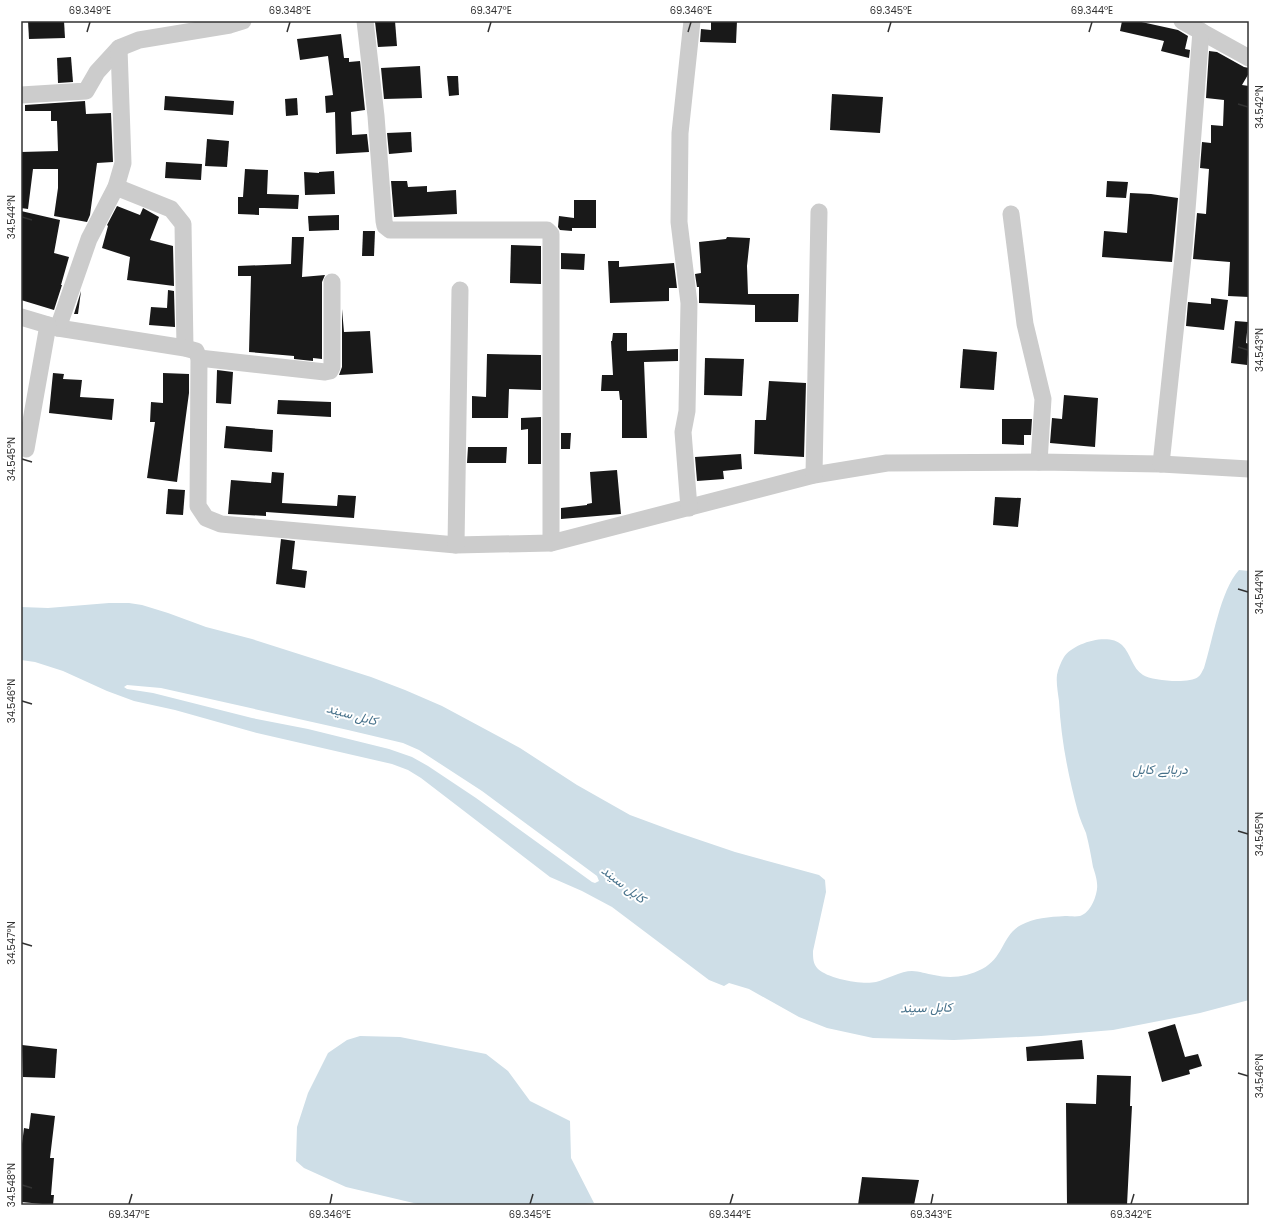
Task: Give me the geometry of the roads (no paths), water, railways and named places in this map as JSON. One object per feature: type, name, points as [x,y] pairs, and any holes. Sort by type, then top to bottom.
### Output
[{"type":"street","points":[[21,95],[86,91],[97,72],[119,48],[139,40],[230,25],[243,21]]},
{"type":"street","points":[[365,21],[376,116],[385,226],[390,230],[547,230],[551,234],[551,543]]},
{"type":"street","points":[[689,508],[683,432],[687,411],[689,303],[678,222],[680,133],[692,21]]},
{"type":"street","points":[[1182,21],[1249,58]]},
{"type":"street","points":[[1162,464],[1184,248],[1201,31]]},
{"type":"street","points":[[26,450],[53,327],[89,239],[116,187],[123,163],[119,48]]},
{"type":"street","points":[[116,187],[171,209],[183,224],[185,348]]},
{"type":"street","points":[[814,475],[819,212]]},
{"type":"street","points":[[1011,214],[1025,324],[1043,399],[1039,462]]},
{"type":"street","points":[[199,358],[325,372],[330,371],[332,367],[332,282]]},
{"type":"street","points":[[456,545],[460,290]]},
{"type":"street","points":[[21,317],[53,327],[196,351],[199,358],[198,506],[206,518],[221,524],[456,545],[551,543],[814,475],[887,463],[1039,462],[1162,464],[1249,469]]},
{"type":"water","name":"دریائے کابل","points":[[1239,570],[1249,571],[1249,1000],[1200,1013],[1113,1030],[1041,1036],[954,1040],[873,1038],[827,1028],[799,1017],[749,989],[729,983],[724,986],[709,980],[612,907],[582,891],[550,877],[421,778],[408,770],[392,764],[257,733],[175,710],[134,701],[107,691],[63,671],[35,662],[21,660],[21,607],[48,608],[109,603],[129,603],[142,605],[206,627],[252,639],[371,677],[442,706],[520,748],[577,785],[630,815],[735,852],[819,875],[825,880],[826,892],[813,951],[815,965],[823,973],[830,976],[854,982],[870,983],[908,971],[917,971],[946,977],[970,974],[982,969],[995,959],[1006,940],[1015,929],[1021,925],[1042,918],[1080,916],[1090,909],[1095,897],[1097,883],[1086,833],[1078,812],[1071,784],[1061,729],[1057,673],[1061,663],[1064,657],[1075,647],[1100,639],[1109,639],[1122,645],[1128,652],[1136,669],[1143,675],[1154,679],[1171,681],[1194,679],[1201,674],[1204,668],[1222,603],[1232,579]],"holes":[[[127,685],[161,688],[403,743],[419,750],[482,791],[597,876],[599,881],[595,883],[592,882],[476,798],[412,757],[389,749],[308,729],[252,718],[153,693],[127,689],[124,687]]]},
{"type":"water","points":[[360,1036],[400,1037],[486,1054],[508,1071],[530,1101],[570,1121],[571,1158],[594,1203],[576,1205],[422,1205],[346,1187],[304,1168],[296,1161],[297,1127],[308,1093],[328,1053],[347,1040]]},
{"type":"water label","name":"کابل سيند","points":[[352,714]]},
{"type":"water label","name":"کابل سيند","points":[[624,884]]},
{"type":"water label","name":"کابل سيند","points":[[926,1007]]}]
